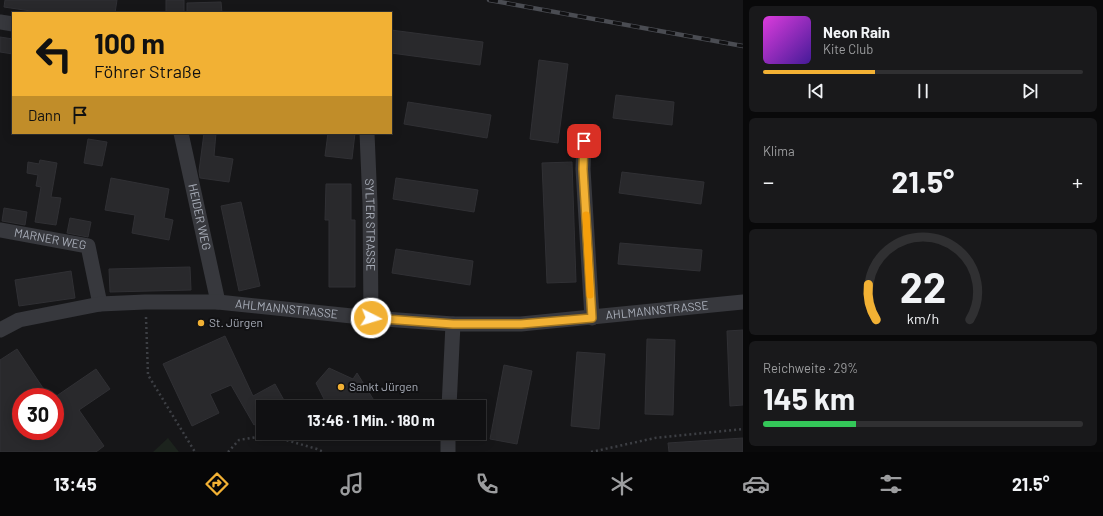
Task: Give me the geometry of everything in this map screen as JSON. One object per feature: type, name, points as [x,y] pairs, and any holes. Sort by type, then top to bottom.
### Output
[{"type":"street","points":[[0,22],[12,24]]},
{"type":"street","name":"HEIDER WEG","points":[[181,134],[218,302]]},
{"type":"street","name":"SYLTER STRASSE","points":[[367,134],[370,204],[371,318]]},
{"type":"street","points":[[584,141],[583,169],[592,318]]},
{"type":"street","name":"MARNER WEG","points":[[0,230],[88,246],[100,304]]},
{"type":"street","name":"AHLMANNSTRASSE","points":[[0,330],[19,320],[100,304],[146,302],[218,302],[371,318],[453,324],[521,324],[743,302]]},
{"type":"street","points":[[449,400],[453,324]]},
{"type":"street","points":[[448,440],[448,452]]},
{"type":"path","points":[[146,302],[148,375],[195,452]]},
{"type":"path","points":[[591,452],[655,438],[743,429]]},
{"type":"path","points":[[228,452],[239,440],[269,435],[324,452]]},
{"type":"shaded area","points":[[168,438],[179,452],[153,452]]},
{"type":"building","points":[[5,0],[117,0],[115,12],[37,12],[4,7]]},
{"type":"building","points":[[166,0],[184,0],[184,12],[166,12]]},
{"type":"building","points":[[221,2],[222,12],[187,12],[187,3]]},
{"type":"building","points":[[392,30],[483,42],[480,65],[392,53]]},
{"type":"building","points":[[0,37],[12,39],[12,54],[0,52]]},
{"type":"building","points":[[539,60],[568,64],[558,143],[530,139]]},
{"type":"building","points":[[616,95],[674,102],[672,125],[613,118]]},
{"type":"building","points":[[408,102],[491,115],[487,138],[404,124]]},
{"type":"building","points":[[204,134],[216,134],[214,156],[233,159],[229,182],[200,178],[199,171]]},
{"type":"building","points":[[328,134],[355,134],[352,159],[325,156]]},
{"type":"building","points":[[88,139],[107,142],[102,166],[84,163]]},
{"type":"building","points":[[40,160],[57,163],[51,197],[61,198],[56,225],[35,222],[41,187],[36,186],[38,175],[27,173],[28,162],[39,164]]},
{"type":"building","points":[[572,162],[576,282],[547,283],[542,163]]},
{"type":"building","points":[[622,172],[704,182],[701,204],[619,193]]},
{"type":"building","points":[[111,178],[169,189],[164,218],[173,220],[169,240],[132,233],[135,215],[105,210]]},
{"type":"building","points":[[396,178],[478,190],[474,212],[393,199]]},
{"type":"building","points":[[326,184],[351,184],[351,220],[355,220],[355,287],[329,287],[329,220],[325,220]]},
{"type":"building","points":[[241,202],[260,286],[239,291],[221,206]]},
{"type":"building","points":[[4,208],[27,212],[25,225],[2,221]]},
{"type":"building","points":[[70,218],[91,222],[88,237],[67,233]]},
{"type":"building","points":[[620,243],[702,250],[700,271],[618,264]]},
{"type":"building","points":[[396,249],[473,261],[470,285],[392,273]]},
{"type":"building","points":[[190,267],[191,290],[110,292],[109,269]]},
{"type":"building","points":[[71,271],[75,298],[19,306],[15,280]]},
{"type":"building","points":[[743,330],[743,405],[730,406],[727,331]]},
{"type":"building","points":[[225,336],[253,396],[275,384],[284,400],[256,400],[256,424],[254,425],[231,385],[210,394],[219,413],[192,426],[163,364]]},
{"type":"building","points":[[647,339],[675,340],[673,415],[645,414]]},
{"type":"building","points":[[17,349],[43,388],[12,388],[12,440],[64,440],[64,391],[96,369],[110,389],[79,410],[104,446],[96,452],[0,452],[0,360]]},
{"type":"building","points":[[577,352],[605,354],[599,429],[571,426]]},
{"type":"building","points":[[504,365],[532,371],[517,444],[490,439]]},
{"type":"building","name":"Sankt Jürgen","points":[[329,368],[353,379],[357,373],[374,400],[324,400],[316,383]]},
{"type":"building","points":[[743,438],[743,452],[669,452],[668,443]]},
{"type":"railway","points":[[489,0],[743,46]]},
{"type":"slow traffic","points":[[586,215],[590,295]]},
{"type":"place","name":"St. Jürgen","points":[[201,323]]},
{"type":"place","name":"Sankt Jürgen","points":[[341,387]]},
{"type":"route","points":[[371,318],[453,324],[521,324],[592,318],[583,169],[584,141]]}]
